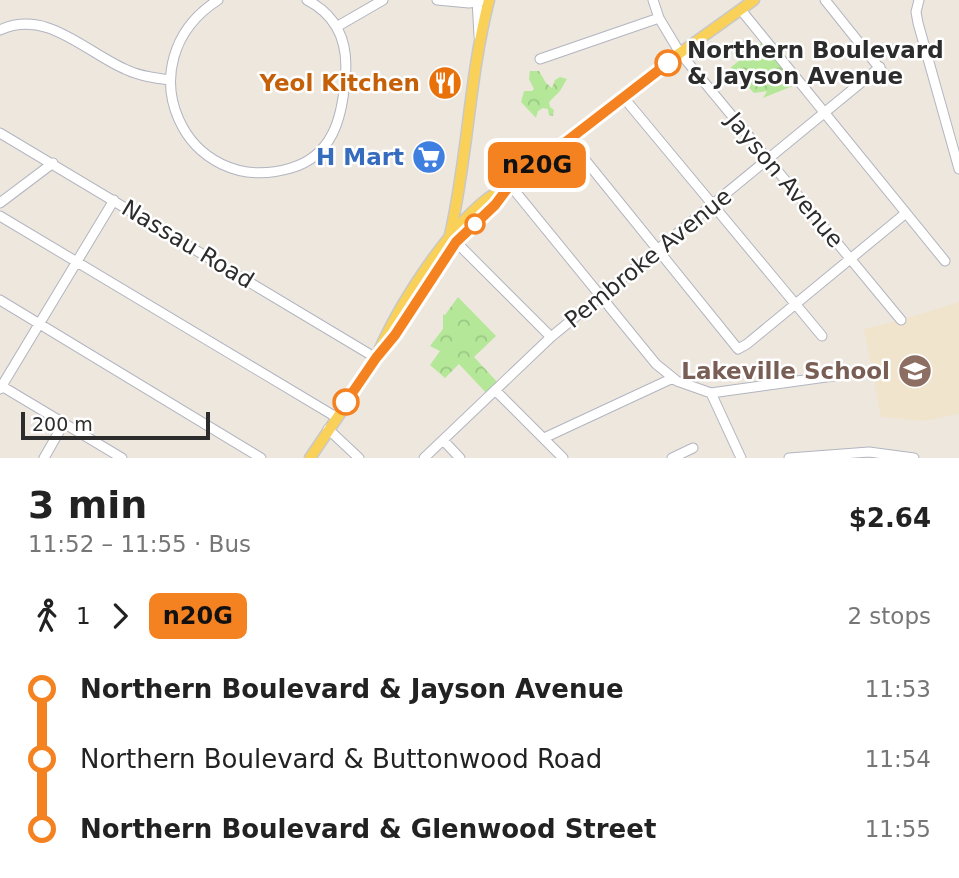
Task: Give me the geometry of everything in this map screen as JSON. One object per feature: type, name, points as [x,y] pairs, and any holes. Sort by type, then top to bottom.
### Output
[{"type":"main road","points":[[458,198],[462,204],[470,206],[510,185],[680,53],[754,0]]},
{"type":"main road","points":[[453,238],[482,1]]},
{"type":"main road","points":[[453,238],[495,205],[510,185]]},
{"type":"main road","points":[[310,458],[376,358],[386,332],[453,238],[487,199]]},
{"type":"street","points":[[218,0],[200,13],[181,37],[172,58],[170,80],[174,108],[188,135],[206,154],[229,167],[255,173],[281,171],[297,166],[321,152],[340,119],[347,65],[346,48],[338,26],[326,13],[307,0]]},
{"type":"street","points":[[338,26],[383,0]]},
{"type":"street","points":[[437,0],[482,1]]},
{"type":"street","name":"Jayson Avenue","points":[[653,0],[659,18],[680,53],[901,320]]},
{"type":"street","name":"Pembroke Avenue","points":[[424,458],[551,337],[655,249],[824,113],[883,71],[825,0]]},
{"type":"street","points":[[919,0],[916,12],[918,23],[959,167]]},
{"type":"street","points":[[741,10],[945,261]]},
{"type":"street","points":[[540,59],[659,18]]},
{"type":"street","points":[[0,30],[23,24],[41,25],[59,31],[125,70],[170,80]]},
{"type":"street","points":[[624,98],[822,336]]},
{"type":"street","name":"Nassau Road","points":[[0,132],[376,358]]},
{"type":"street","points":[[569,141],[738,349],[906,213]]},
{"type":"street","points":[[0,203],[52,163]]},
{"type":"street","points":[[510,185],[656,364],[673,378],[710,393],[855,373]]},
{"type":"street","points":[[114,200],[1,387],[122,458]]},
{"type":"street","points":[[0,216],[336,416]]},
{"type":"street","points":[[453,238],[551,337]]},
{"type":"street","points":[[0,300],[261,458]]},
{"type":"street","points":[[544,438],[673,378]]},
{"type":"street","points":[[495,390],[563,458]]},
{"type":"street","points":[[710,393],[741,458]]},
{"type":"street","points":[[44,458],[64,423]]},
{"type":"street","points":[[328,429],[359,458]]},
{"type":"street","points":[[443,440],[460,458]]},
{"type":"street","points":[[672,458],[692,448]]},
{"type":"street","points":[[789,458],[869,452],[914,458]]},
{"type":"shaded area","name":"Lakeville School","points":[[959,302],[959,414],[924,421],[881,417],[864,329]]},
{"type":"green space","points":[[765,40],[800,83],[763,98],[767,91],[754,93],[730,68]]},
{"type":"green space","points":[[530,71],[539,71],[552,88],[555,80],[560,77],[567,79],[549,102],[554,110],[553,116],[549,115],[548,109],[543,108],[538,111],[536,118],[521,102],[524,91],[534,89],[529,79]]},
{"type":"green space","points":[[458,297],[496,336],[474,357],[500,385],[489,396],[459,364],[445,378],[430,365],[440,351],[430,346],[443,329],[443,314],[445,315]]},
{"type":"bus line","name":"n20G","points":[[346,402],[395,335],[456,242],[495,205],[510,185],[668,63]]},
{"type":"place","name":"Northern Boulevard & Jayson Avenue","points":[[668,63]]},
{"type":"place","name":"Yeol Kitchen","points":[[445,83]]},
{"type":"place","name":"H Mart","points":[[429,157]]},
{"type":"place","name":"Lakeville School","points":[[915,371]]}]
